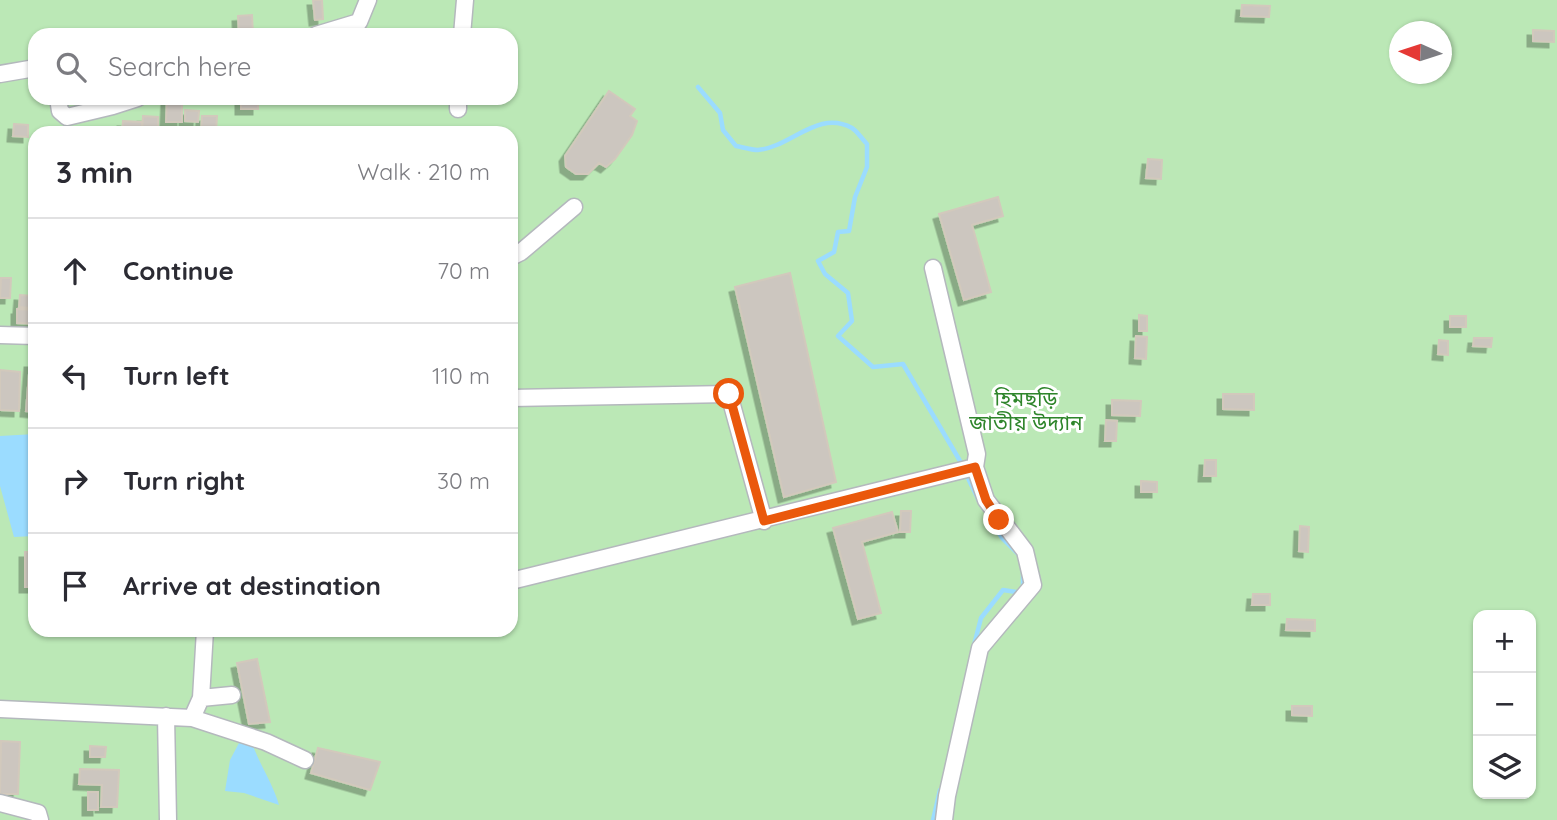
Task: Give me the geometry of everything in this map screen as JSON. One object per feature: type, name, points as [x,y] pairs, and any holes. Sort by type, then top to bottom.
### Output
[{"type":"street","points":[[339,28],[359,22],[368,0]]},
{"type":"street","points":[[463,28],[465,0]]},
{"type":"street","points":[[0,74],[28,69]]},
{"type":"street","points":[[59,105],[60,111],[67,117],[116,105]]},
{"type":"street","points":[[518,254],[574,207]]},
{"type":"street","points":[[933,268],[977,454],[975,467],[986,500],[1025,551],[1033,585],[980,648],[944,820]]},
{"type":"street","points":[[0,335],[28,336]]},
{"type":"street","points":[[518,398],[729,394],[764,521]]},
{"type":"street","points":[[518,579],[975,467]]},
{"type":"street","points":[[192,718],[201,698],[205,637]]},
{"type":"street","points":[[201,698],[232,695]]},
{"type":"street","points":[[0,709],[192,718],[266,742],[305,760]]},
{"type":"street","points":[[166,716],[168,820]]},
{"type":"street","points":[[0,803],[38,813],[40,820]]},
{"type":"green space","name":"হিমছড়ি জাতীয় উদ্যান","points":[[0,0],[1557,0],[1557,820],[0,820]]},
{"type":"water","points":[[28,434],[28,536],[14,537],[0,486],[0,436]]},
{"type":"water","points":[[239,743],[253,746],[279,805],[244,793],[225,791],[230,760]]},
{"type":"building","points":[[313,0],[322,0],[323,19],[315,20]]},
{"type":"building","points":[[1242,5],[1270,6],[1269,17],[1241,16]]},
{"type":"building","points":[[252,15],[253,28],[239,28],[238,16]]},
{"type":"building","points":[[1533,30],[1554,31],[1554,42],[1533,41]]},
{"type":"building","points":[[609,91],[635,109],[630,116],[637,121],[632,135],[606,167],[599,163],[588,174],[576,174],[566,167],[565,156]]},
{"type":"building","points":[[167,105],[182,105],[182,122],[166,122]]},
{"type":"building","points":[[241,105],[258,105],[258,109],[241,109]]},
{"type":"building","points":[[185,110],[199,111],[198,122],[185,121]]},
{"type":"building","points":[[143,116],[158,117],[158,126],[142,126]]},
{"type":"building","points":[[202,116],[217,116],[216,126],[201,126]]},
{"type":"building","points":[[123,121],[142,122],[142,126],[123,126]]},
{"type":"building","points":[[14,124],[28,125],[28,137],[13,136]]},
{"type":"building","points":[[1148,159],[1162,160],[1161,179],[1146,178]]},
{"type":"building","points":[[998,197],[1003,216],[972,225],[991,292],[964,300],[939,214]]},
{"type":"building","points":[[790,273],[836,482],[784,497],[735,287]]},
{"type":"building","points":[[1,278],[11,278],[10,298],[0,298]]},
{"type":"building","points":[[20,295],[28,296],[28,308],[19,307]]},
{"type":"building","points":[[17,309],[28,310],[28,324],[17,323]]},
{"type":"building","points":[[1139,315],[1147,316],[1147,331],[1139,331]]},
{"type":"building","points":[[1450,316],[1466,316],[1466,327],[1450,327]]},
{"type":"building","points":[[1136,336],[1147,337],[1146,359],[1135,358]]},
{"type":"building","points":[[1474,338],[1492,338],[1491,347],[1473,346]]},
{"type":"building","points":[[1439,340],[1448,341],[1448,355],[1438,354]]},
{"type":"building","points":[[0,370],[20,372],[19,411],[0,410]]},
{"type":"building","points":[[1223,394],[1254,394],[1254,410],[1223,409]]},
{"type":"building","points":[[1112,400],[1141,401],[1140,416],[1112,415]]},
{"type":"building","points":[[1106,420],[1117,421],[1116,441],[1105,441]]},
{"type":"building","points":[[1205,460],[1216,460],[1216,476],[1204,476]]},
{"type":"building","points":[[1141,481],[1157,482],[1157,492],[1141,492]]},
{"type":"building","points":[[901,511],[911,511],[910,532],[900,532]]},
{"type":"building","points":[[892,512],[898,532],[862,542],[881,613],[858,619],[833,528]]},
{"type":"building","points":[[1300,526],[1309,527],[1308,552],[1299,551]]},
{"type":"building","points":[[25,552],[28,552],[28,587],[25,587]]},
{"type":"building","points":[[1253,594],[1270,594],[1270,605],[1252,605]]},
{"type":"building","points":[[1287,619],[1315,620],[1315,631],[1286,630]]},
{"type":"building","points":[[257,659],[270,722],[249,724],[237,663]]},
{"type":"building","points":[[1292,706],[1312,706],[1312,716],[1292,715]]},
{"type":"building","points":[[1,741],[20,742],[18,794],[0,794]]},
{"type":"building","points":[[90,746],[106,747],[105,757],[90,757]]},
{"type":"building","points":[[318,748],[380,762],[370,790],[311,773]]},
{"type":"building","points":[[80,769],[119,770],[117,807],[101,807],[102,785],[79,784]]},
{"type":"building","points":[[88,792],[98,792],[98,810],[88,810]]},
{"type":"waterway","points":[[698,87],[720,113],[723,130],[736,146],[758,150],[782,143],[828,123],[840,123],[852,128],[867,144],[867,167],[855,197],[849,231],[838,232],[834,252],[818,261],[825,274],[848,293],[852,321],[838,336],[873,367],[903,364],[963,466]]},
{"type":"waterway","points":[[966,474],[979,501]]},
{"type":"waterway","points":[[987,514],[1002,538],[1018,554]]},
{"type":"waterway","points":[[974,645],[981,618],[1003,590],[1023,593],[1023,570]]},
{"type":"waterway","points":[[933,820],[940,790]]},
{"type":"route","points":[[729,394],[764,521],[975,467],[986,500],[999,520]]}]
